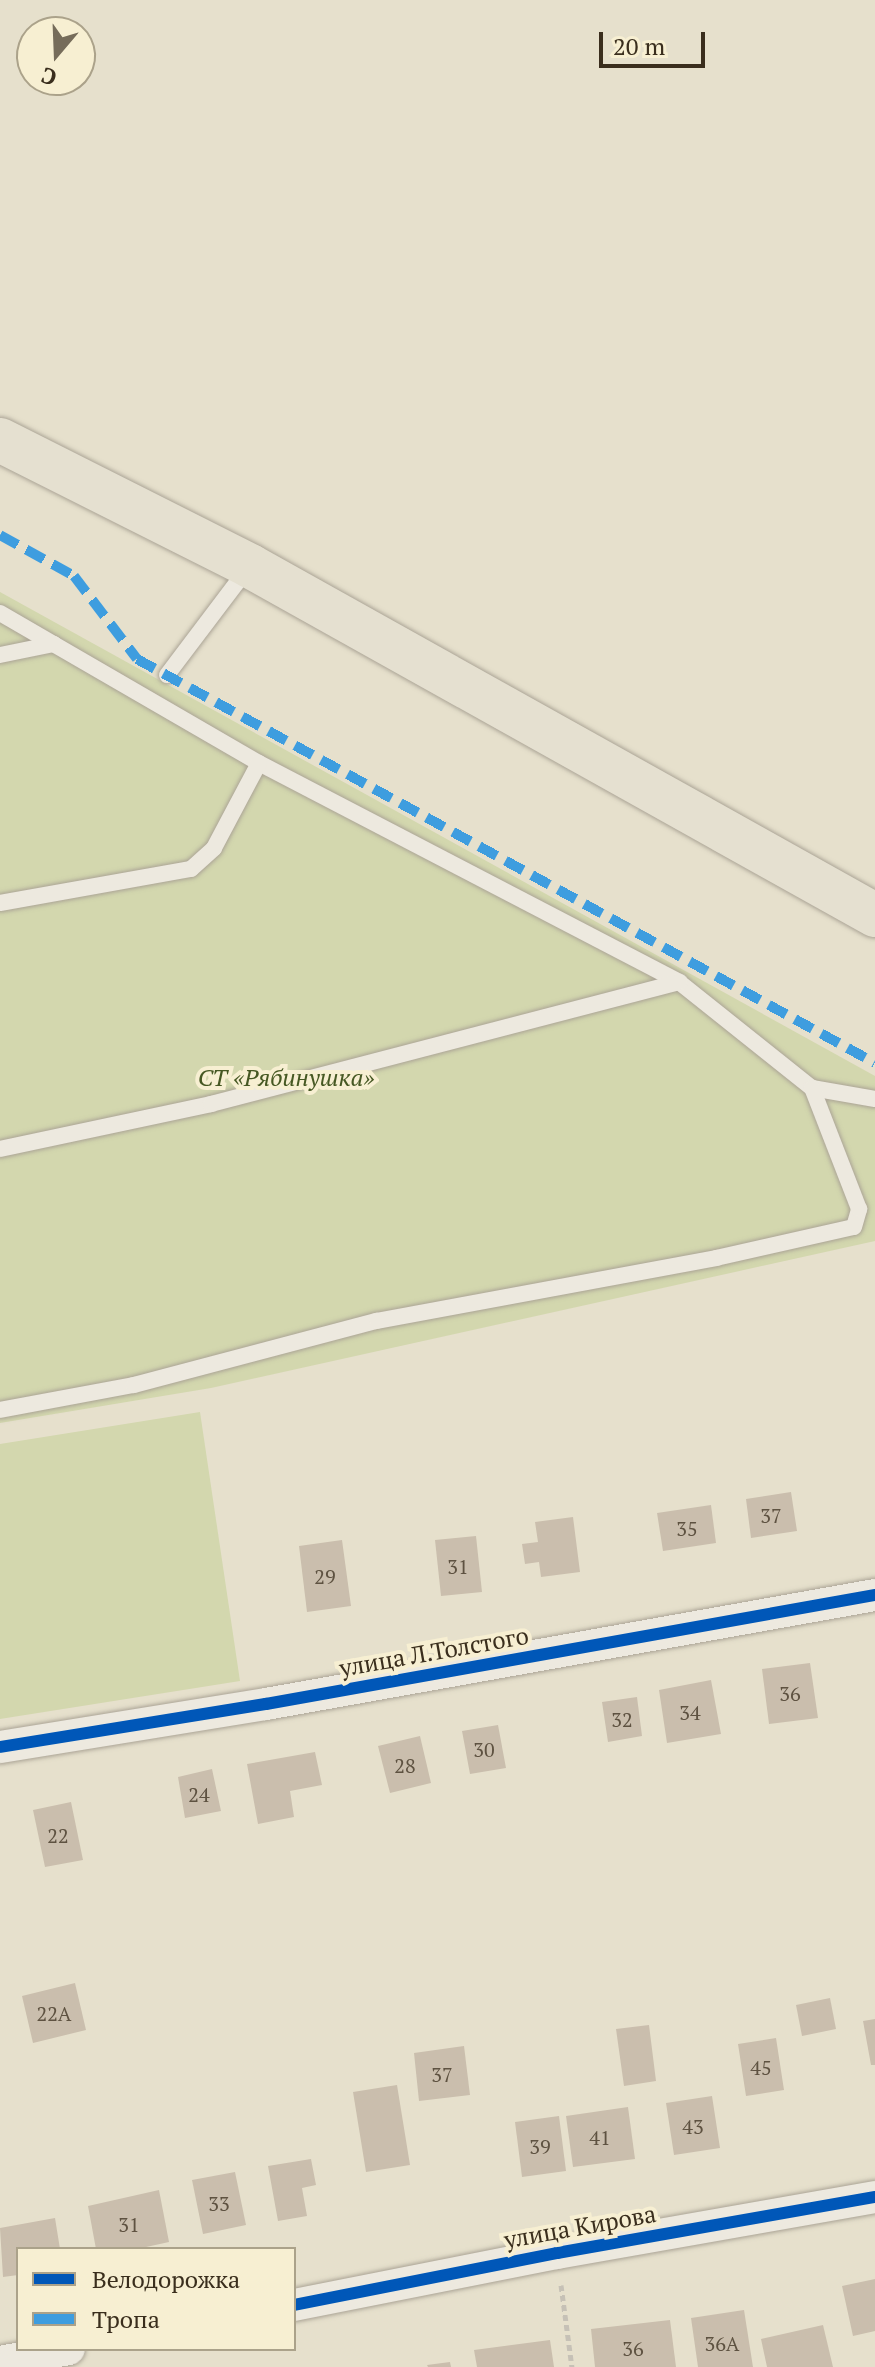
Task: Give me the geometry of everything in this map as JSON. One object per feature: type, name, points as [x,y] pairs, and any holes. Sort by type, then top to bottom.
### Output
[{"type":"main road","points":[[0,440],[250,566],[875,915]]},
{"type":"street","name":"улица Л.Толстого","points":[[0,1747],[266,1704],[875,1595]]},
{"type":"street","name":"улица Кирова","points":[[296,2305],[557,2253],[875,2197]]},
{"type":"street","points":[[0,2362],[58,2351]]},
{"type":"lane","points":[[167,675],[250,566]]},
{"type":"lane","points":[[0,613],[259,763],[679,982],[812,1088],[875,1099]]},
{"type":"lane","points":[[0,655],[54,644]]},
{"type":"lane","points":[[0,903],[191,869],[214,848],[259,763]]},
{"type":"lane","points":[[0,1149],[211,1104],[679,982]]},
{"type":"lane","points":[[0,1410],[134,1385],[377,1321],[716,1258],[854,1227],[859,1209],[812,1088]]},
{"type":"path","points":[[557,2253],[572,2367]]},
{"type":"green space","name":"СТ «Рябинушка»","points":[[0,592],[875,1076],[875,1241],[211,1388],[0,1423]]},
{"type":"green space","points":[[200,1412],[240,1681],[0,1719],[0,1444]]},
{"type":"building","points":[[791,1492],[797,1531],[751,1538],[746,1499]]},
{"type":"building","points":[[711,1505],[716,1543],[663,1551],[657,1513]]},
{"type":"building","points":[[573,1517],[580,1572],[541,1577],[539,1562],[525,1564],[522,1544],[538,1542],[535,1522]]},
{"type":"building","points":[[476,1536],[482,1592],[441,1596],[435,1540]]},
{"type":"building","points":[[342,1540],[351,1606],[307,1612],[299,1546]]},
{"type":"building","points":[[810,1663],[818,1718],[769,1724],[762,1669]]},
{"type":"building","points":[[711,1680],[721,1734],[667,1743],[659,1690]]},
{"type":"building","points":[[637,1697],[642,1736],[608,1742],[602,1702]]},
{"type":"building","points":[[498,1725],[506,1768],[470,1774],[462,1731]]},
{"type":"building","points":[[420,1736],[431,1783],[390,1793],[378,1746]]},
{"type":"building","points":[[315,1752],[322,1785],[290,1791],[294,1817],[258,1824],[247,1764]]},
{"type":"building","points":[[212,1769],[221,1811],[185,1818],[178,1777]]},
{"type":"building","points":[[71,1802],[83,1860],[45,1867],[33,1810]]},
{"type":"building","points":[[75,1983],[86,2030],[33,2043],[22,1996]]},
{"type":"building","points":[[830,1998],[836,2029],[802,2036],[796,2005]]},
{"type":"building","points":[[875,2019],[875,2065],[871,2065],[863,2021]]},
{"type":"building","points":[[649,2025],[656,2081],[624,2086],[616,2029]]},
{"type":"building","points":[[776,2038],[784,2090],[746,2096],[738,2044]]},
{"type":"building","points":[[464,2046],[470,2095],[419,2101],[414,2053]]},
{"type":"building","points":[[397,2085],[410,2165],[366,2172],[353,2092]]},
{"type":"building","points":[[712,2096],[720,2148],[674,2155],[666,2103]]},
{"type":"building","points":[[628,2107],[635,2159],[573,2167],[566,2116]]},
{"type":"building","points":[[559,2116],[566,2171],[522,2177],[515,2122]]},
{"type":"building","points":[[311,2159],[316,2185],[302,2188],[307,2216],[278,2221],[268,2166]]},
{"type":"building","points":[[235,2172],[246,2225],[203,2234],[192,2180]]},
{"type":"building","points":[[159,2190],[169,2242],[146,2247],[96,2247],[88,2206]]},
{"type":"building","points":[[55,2218],[60,2247],[16,2247],[16,2275],[3,2277],[0,2228]]},
{"type":"building","points":[[875,2279],[875,2331],[853,2336],[842,2286]]},
{"type":"building","points":[[744,2310],[753,2367],[698,2367],[691,2318]]},
{"type":"building","points":[[670,2320],[676,2367],[595,2367],[591,2329]]},
{"type":"building","points":[[823,2325],[833,2367],[767,2367],[761,2339]]},
{"type":"building","points":[[550,2340],[554,2367],[477,2367],[474,2350]]},
{"type":"building","points":[[450,2362],[451,2367],[427,2365]]},
{"type":"marked path","points":[[0,535],[74,576],[137,659],[875,1063]]},
{"type":"cycle path","points":[[0,1747],[266,1704],[875,1595]]},
{"type":"cycle path","points":[[296,2305],[557,2253],[875,2197]]}]
